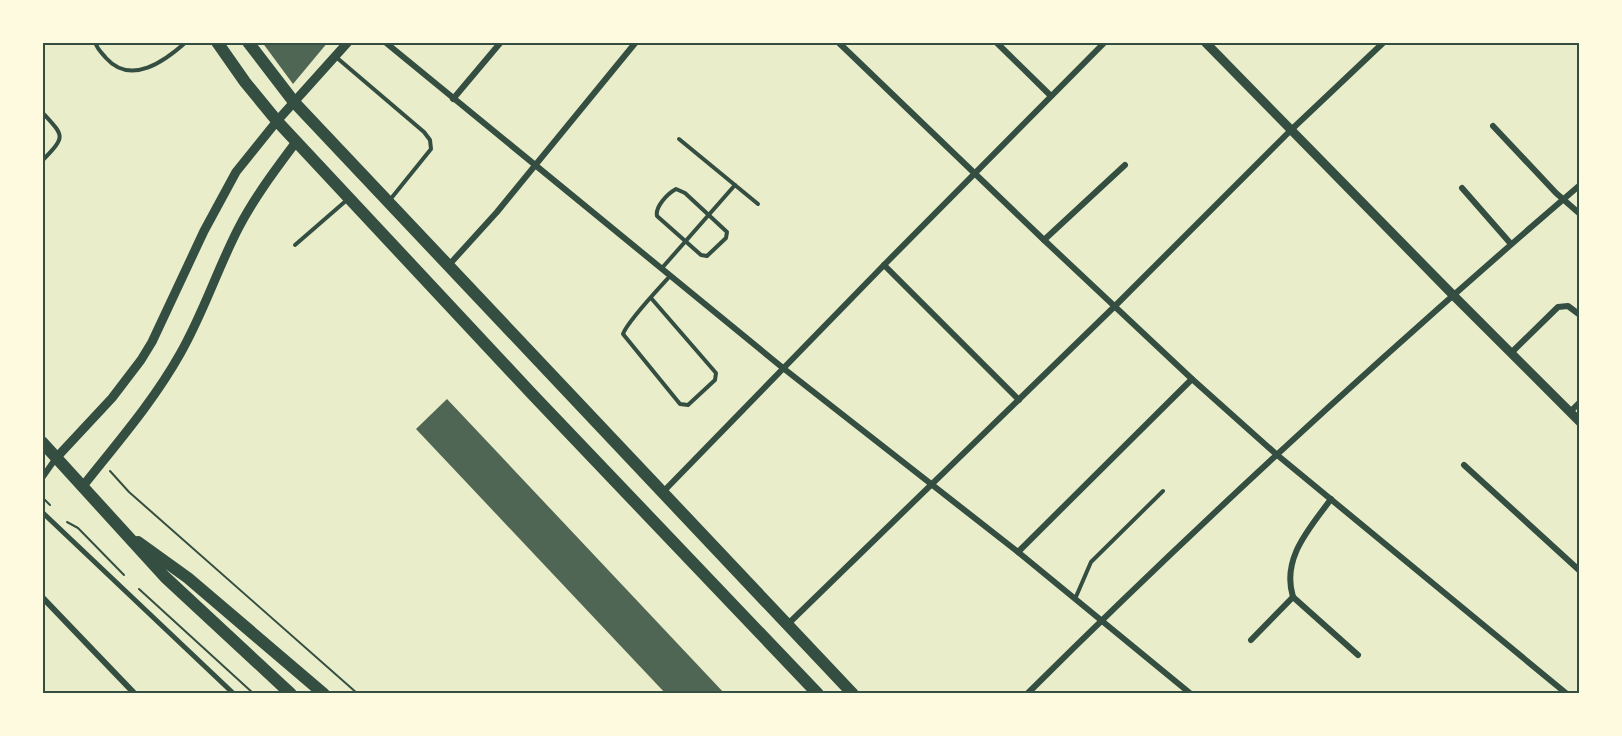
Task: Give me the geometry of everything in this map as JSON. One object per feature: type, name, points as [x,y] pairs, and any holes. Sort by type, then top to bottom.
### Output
[{"type":"main road","points":[[217,42],[277,122],[818,694]]},
{"type":"main road","points":[[248,42],[294,102],[853,694]]},
{"type":"main road","points":[[42,442],[189,600],[291,694]]},
{"type":"main road","points":[[129,537],[174,567],[324,694]]},
{"type":"street","points":[[42,478],[57,457],[112,398],[141,360],[152,342],[226,188],[249,154],[348,42]]},
{"type":"street","points":[[385,42],[783,368],[1018,552],[1191,694]]},
{"type":"street","points":[[453,99],[501,42]]},
{"type":"street","points":[[448,267],[535,166],[636,42]]},
{"type":"street","points":[[838,42],[1192,379],[1276,454],[1567,694]]},
{"type":"street","points":[[996,42],[1051,96]]},
{"type":"street","points":[[663,492],[1105,42]]},
{"type":"street","points":[[1205,42],[1453,296],[1580,422]]},
{"type":"street","points":[[787,624],[1115,306],[1291,130],[1384,42]]},
{"type":"street","points":[[1493,126],[1563,200],[1580,214]]},
{"type":"street","points":[[83,486],[137,420],[168,375],[195,326],[248,211],[296,142]]},
{"type":"street","points":[[1044,240],[1125,165]]},
{"type":"street","points":[[1027,694],[1101,620],[1276,454],[1580,185]]},
{"type":"street","points":[[1462,188],[1511,244]]},
{"type":"street","points":[[884,265],[1019,400]]},
{"type":"street","points":[[1511,353],[1558,307],[1568,306],[1580,315]]},
{"type":"street","points":[[1018,552],[1192,379]]},
{"type":"street","points":[[1570,412],[1580,402]]},
{"type":"street","points":[[1464,465],[1580,571]]},
{"type":"street","points":[[1331,499],[1297,547],[1290,573],[1290,587],[1293,597],[1358,655]]},
{"type":"street","points":[[42,512],[234,694]]},
{"type":"street","points":[[42,597],[135,694]]},
{"type":"street","points":[[1251,640],[1293,597]]},
{"type":"lane","points":[[95,42],[110,62],[122,69],[132,71],[155,66],[166,60],[186,42]]},
{"type":"lane","points":[[335,56],[424,132],[430,140],[431,149],[388,203]]},
{"type":"lane","points":[[42,112],[60,132],[60,137],[58,144],[42,161]]},
{"type":"lane","points":[[679,139],[758,204]]},
{"type":"lane","points":[[662,268],[735,185]]},
{"type":"lane","points":[[680,190],[709,214],[727,231],[726,238],[707,256],[701,255],[685,242],[660,220],[656,212],[671,192],[680,190]]},
{"type":"lane","points":[[296,245],[348,198]]},
{"type":"lane","points":[[651,298],[716,373],[715,380],[688,405],[680,404],[623,336],[624,330],[651,298],[671,275]]},
{"type":"lane","points":[[1075,598],[1091,562],[1163,491]]},
{"type":"path","points":[[102,462],[129,492],[358,694]]},
{"type":"path","points":[[42,497],[50,505]]},
{"type":"path","points":[[65,521],[78,528],[127,579]]},
{"type":"path","points":[[136,586],[254,694]]},
{"type":"building","points":[[262,42],[328,42],[293,84]]},
{"type":"building","points":[[447,399],[725,694],[666,694],[416,429]]}]
